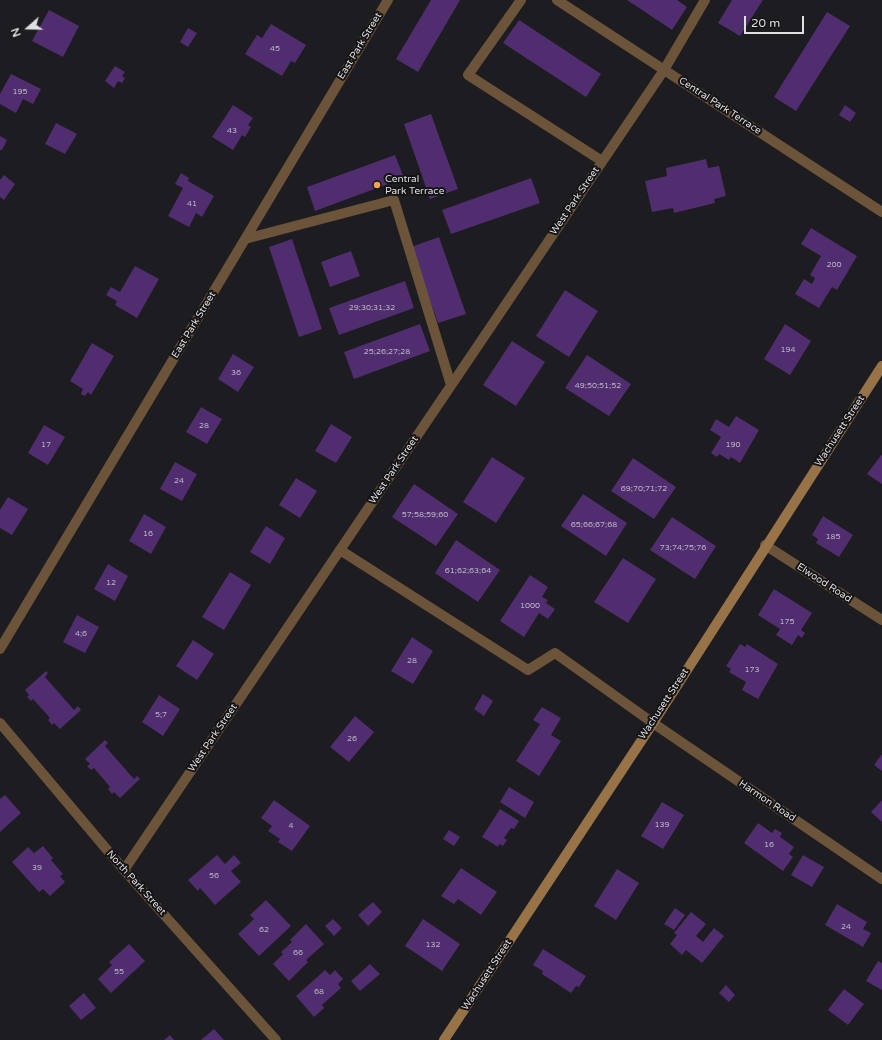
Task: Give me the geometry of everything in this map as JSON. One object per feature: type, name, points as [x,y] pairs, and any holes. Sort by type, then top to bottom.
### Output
[{"type":"street","name":"East Park Street","points":[[0,649],[388,0]]},
{"type":"street","points":[[521,0],[468,75],[602,161]]},
{"type":"street","name":"Central Park Terrace","points":[[557,0],[882,212]]},
{"type":"street","name":"West Park Street","points":[[124,870],[664,70],[705,0]]},
{"type":"street","points":[[245,239],[394,200],[451,385]]},
{"type":"street","name":"Wachusett Street","points":[[444,1040],[652,723],[882,366]]},
{"type":"street","name":"Elwood Road","points":[[766,545],[882,620]]},
{"type":"street","name":"Harmon Road","points":[[340,550],[528,670],[555,653],[652,723],[882,879]]},
{"type":"street","name":"North Park Street","points":[[0,723],[124,870],[276,1040]]},
{"type":"building","points":[[431,0],[460,0],[418,72],[396,59]]},
{"type":"building","points":[[627,0],[677,0],[687,7],[672,30]]},
{"type":"building","points":[[732,0],[763,0],[740,36],[718,23]]},
{"type":"building","points":[[49,10],[79,26],[63,57],[32,41]]},
{"type":"building","points":[[827,12],[850,26],[796,111],[774,97]]},
{"type":"building","points":[[519,20],[601,74],[586,97],[503,43]]},
{"type":"building","points":[[271,24],[306,45],[295,63],[291,61],[282,76],[245,54],[257,35],[262,38]]},
{"type":"building","points":[[188,28],[197,33],[188,47],[180,42]]},
{"type":"building","points":[[115,66],[125,72],[122,76],[125,78],[122,83],[118,81],[114,88],[105,81]]},
{"type":"building","points":[[11,74],[41,89],[33,104],[23,99],[16,113],[0,104],[0,94]]},
{"type":"building","points":[[233,105],[253,118],[248,125],[251,127],[245,137],[242,135],[233,150],[212,137]]},
{"type":"building","points":[[845,105],[856,113],[850,122],[839,115]]},
{"type":"building","points":[[431,114],[458,189],[430,199],[404,124]]},
{"type":"building","points":[[56,123],[77,134],[65,154],[45,144]]},
{"type":"building","points":[[0,136],[7,140],[2,150],[0,150]]},
{"type":"building","points":[[395,155],[404,178],[315,211],[307,187]]},
{"type":"building","points":[[706,159],[708,168],[719,166],[726,196],[714,199],[715,203],[674,213],[673,208],[652,212],[645,181],[667,176],[666,168]]},
{"type":"building","points":[[181,173],[189,178],[188,181],[214,196],[202,217],[196,213],[189,227],[168,216],[183,188],[175,184]]},
{"type":"building","points":[[4,175],[15,184],[4,200],[0,197],[0,180]]},
{"type":"building","points":[[531,178],[540,203],[451,234],[442,210]]},
{"type":"building","points":[[811,228],[857,256],[837,290],[832,287],[819,308],[795,294],[804,279],[812,284],[815,278],[810,275],[821,256],[801,244]]},
{"type":"building","points":[[439,237],[466,314],[438,323],[411,247]]},
{"type":"building","points":[[292,239],[322,329],[299,337],[269,247]]},
{"type":"building","points":[[351,251],[360,276],[330,287],[321,262]]},
{"type":"building","points":[[135,266],[159,279],[137,318],[115,305],[117,301],[106,295],[111,287],[120,292]]},
{"type":"building","points":[[405,281],[414,308],[339,335],[329,308]]},
{"type":"building","points":[[565,290],[598,311],[569,357],[536,336]]},
{"type":"building","points":[[420,324],[430,351],[354,379],[344,352]]},
{"type":"building","points":[[785,324],[811,341],[790,375],[764,359]]},
{"type":"building","points":[[512,341],[545,362],[516,406],[483,385]]},
{"type":"building","points":[[92,343],[114,356],[91,395],[88,392],[85,396],[81,394],[83,389],[70,381]]},
{"type":"building","points":[[233,354],[254,367],[238,392],[218,379]]},
{"type":"building","points":[[587,355],[631,384],[609,416],[565,388]]},
{"type":"building","points":[[201,407],[222,419],[207,444],[186,432]]},
{"type":"building","points":[[736,416],[759,430],[740,463],[731,457],[729,460],[719,454],[717,457],[711,453],[721,437],[710,430],[716,419],[729,427]]},
{"type":"building","points":[[331,424],[352,437],[336,463],[315,451]]},
{"type":"building","points":[[44,425],[65,437],[48,465],[28,453]]},
{"type":"building","points":[[882,454],[882,484],[867,474]]},
{"type":"building","points":[[492,457],[525,478],[496,523],[463,502]]},
{"type":"building","points":[[633,458],[676,487],[654,519],[611,491]]},
{"type":"building","points":[[175,462],[197,474],[182,501],[160,489]]},
{"type":"building","points":[[296,478],[317,491],[300,518],[279,505]]},
{"type":"building","points":[[414,484],[458,514],[436,546],[392,517]]},
{"type":"building","points":[[583,494],[627,523],[606,556],[561,526]]},
{"type":"building","points":[[8,497],[28,509],[12,535],[0,528],[0,510]]},
{"type":"building","points":[[144,514],[166,527],[151,554],[129,541]]},
{"type":"building","points":[[823,516],[853,535],[839,557],[816,543],[818,539],[812,535]]},
{"type":"building","points":[[672,517],[716,546],[695,579],[650,550]]},
{"type":"building","points":[[266,526],[285,538],[270,564],[250,552]]},
{"type":"building","points":[[456,540],[500,570],[478,602],[435,573]]},
{"type":"building","points":[[623,558],[656,579],[628,623],[594,602]]},
{"type":"building","points":[[108,564],[128,576],[115,601],[94,589]]},
{"type":"building","points":[[230,572],[251,585],[224,630],[202,617]]},
{"type":"building","points":[[530,575],[548,587],[542,597],[548,600],[546,603],[555,609],[548,619],[539,613],[524,637],[500,621]]},
{"type":"building","points":[[774,589],[812,613],[801,630],[805,633],[802,638],[798,635],[792,645],[776,635],[780,629],[758,615]]},
{"type":"building","points":[[77,615],[99,627],[85,653],[63,642]]},
{"type":"building","points":[[412,637],[433,651],[413,684],[391,671]]},
{"type":"building","points":[[193,640],[214,654],[197,680],[176,666]]},
{"type":"building","points":[[740,644],[745,647],[747,644],[778,664],[758,699],[742,690],[746,682],[729,672],[731,669],[726,666]]},
{"type":"building","points":[[46,671],[48,673],[45,677],[74,710],[78,706],[81,710],[60,729],[54,723],[52,725],[48,720],[50,718],[33,699],[31,701],[27,697],[29,695],[25,690]]},
{"type":"building","points":[[483,694],[493,701],[484,716],[474,709]]},
{"type":"building","points":[[159,695],[180,709],[163,736],[142,722]]},
{"type":"building","points":[[542,707],[561,718],[551,735],[561,741],[539,776],[516,761],[540,724],[533,720]]},
{"type":"building","points":[[355,716],[374,732],[349,762],[330,747]]},
{"type":"building","points":[[105,740],[108,743],[105,746],[134,779],[137,776],[140,779],[120,798],[114,792],[112,794],[108,789],[110,787],[94,768],[91,770],[87,766],[90,764],[85,759]]},
{"type":"building","points":[[882,754],[882,771],[874,765]]},
{"type":"building","points":[[509,787],[534,802],[525,818],[500,802]]},
{"type":"building","points":[[5,795],[21,813],[0,832],[0,799]]},
{"type":"building","points":[[274,800],[310,826],[292,851],[278,842],[280,839],[268,831],[272,826],[261,818]]},
{"type":"building","points":[[882,800],[882,822],[871,812]]},
{"type":"building","points":[[662,802],[684,815],[663,849],[641,836]]},
{"type":"building","points":[[500,809],[519,821],[514,829],[511,828],[504,838],[507,840],[503,846],[499,844],[498,847],[482,837]]},
{"type":"building","points":[[758,823],[772,833],[775,829],[782,833],[780,837],[794,847],[789,854],[793,857],[783,871],[744,843]]},
{"type":"building","points":[[449,830],[460,837],[454,846],[443,839]]},
{"type":"building","points":[[43,846],[53,858],[51,860],[63,874],[60,876],[65,882],[50,896],[43,889],[39,892],[12,862],[28,847],[34,853]]},
{"type":"building","points":[[217,855],[225,864],[234,855],[241,863],[231,871],[241,882],[215,905],[200,888],[198,891],[188,880]]},
{"type":"building","points":[[803,855],[824,867],[812,887],[791,875]]},
{"type":"building","points":[[461,868],[497,892],[481,915],[458,899],[454,904],[441,896]]},
{"type":"building","points":[[617,869],[639,883],[616,920],[594,906]]},
{"type":"building","points":[[266,900],[291,926],[259,956],[238,934],[254,919],[250,915]]},
{"type":"building","points":[[373,902],[382,912],[368,926],[358,915]]},
{"type":"building","points":[[837,904],[867,922],[863,929],[871,933],[863,947],[825,925]]},
{"type":"building","points":[[675,908],[685,915],[674,930],[664,924]]},
{"type":"building","points":[[691,912],[706,924],[696,936],[703,942],[714,928],[724,936],[702,963],[686,950],[682,955],[670,944],[677,935],[674,933]]},
{"type":"building","points":[[333,919],[342,928],[334,936],[325,926]]},
{"type":"building","points":[[423,919],[460,944],[442,971],[405,946]]},
{"type":"building","points":[[306,924],[324,944],[306,960],[308,962],[289,981],[273,964],[283,954],[281,952],[292,942],[290,940]]},
{"type":"building","points":[[129,944],[145,961],[111,993],[98,979],[112,965],[109,962]]},
{"type":"building","points":[[543,949],[586,976],[579,987],[576,986],[571,993],[542,974],[543,971],[533,965]]},
{"type":"building","points":[[878,961],[882,963],[882,990],[866,981]]},
{"type":"building","points":[[370,964],[380,974],[360,991],[351,981]]},
{"type":"building","points":[[325,970],[330,975],[335,970],[343,979],[338,984],[341,988],[322,1005],[324,1008],[314,1017],[296,996]]},
{"type":"building","points":[[726,985],[735,995],[729,1002],[719,993]]},
{"type":"building","points":[[844,989],[864,1004],[848,1025],[828,1010]]},
{"type":"building","points":[[84,993],[96,1008],[81,1020],[69,1006]]},
{"type":"building","points":[[214,1029],[224,1040],[201,1040]]},
{"type":"building","points":[[170,1035],[174,1040],[164,1040]]},
{"type":"place","name":"Central Park Terrace","points":[[377,185]]}]
